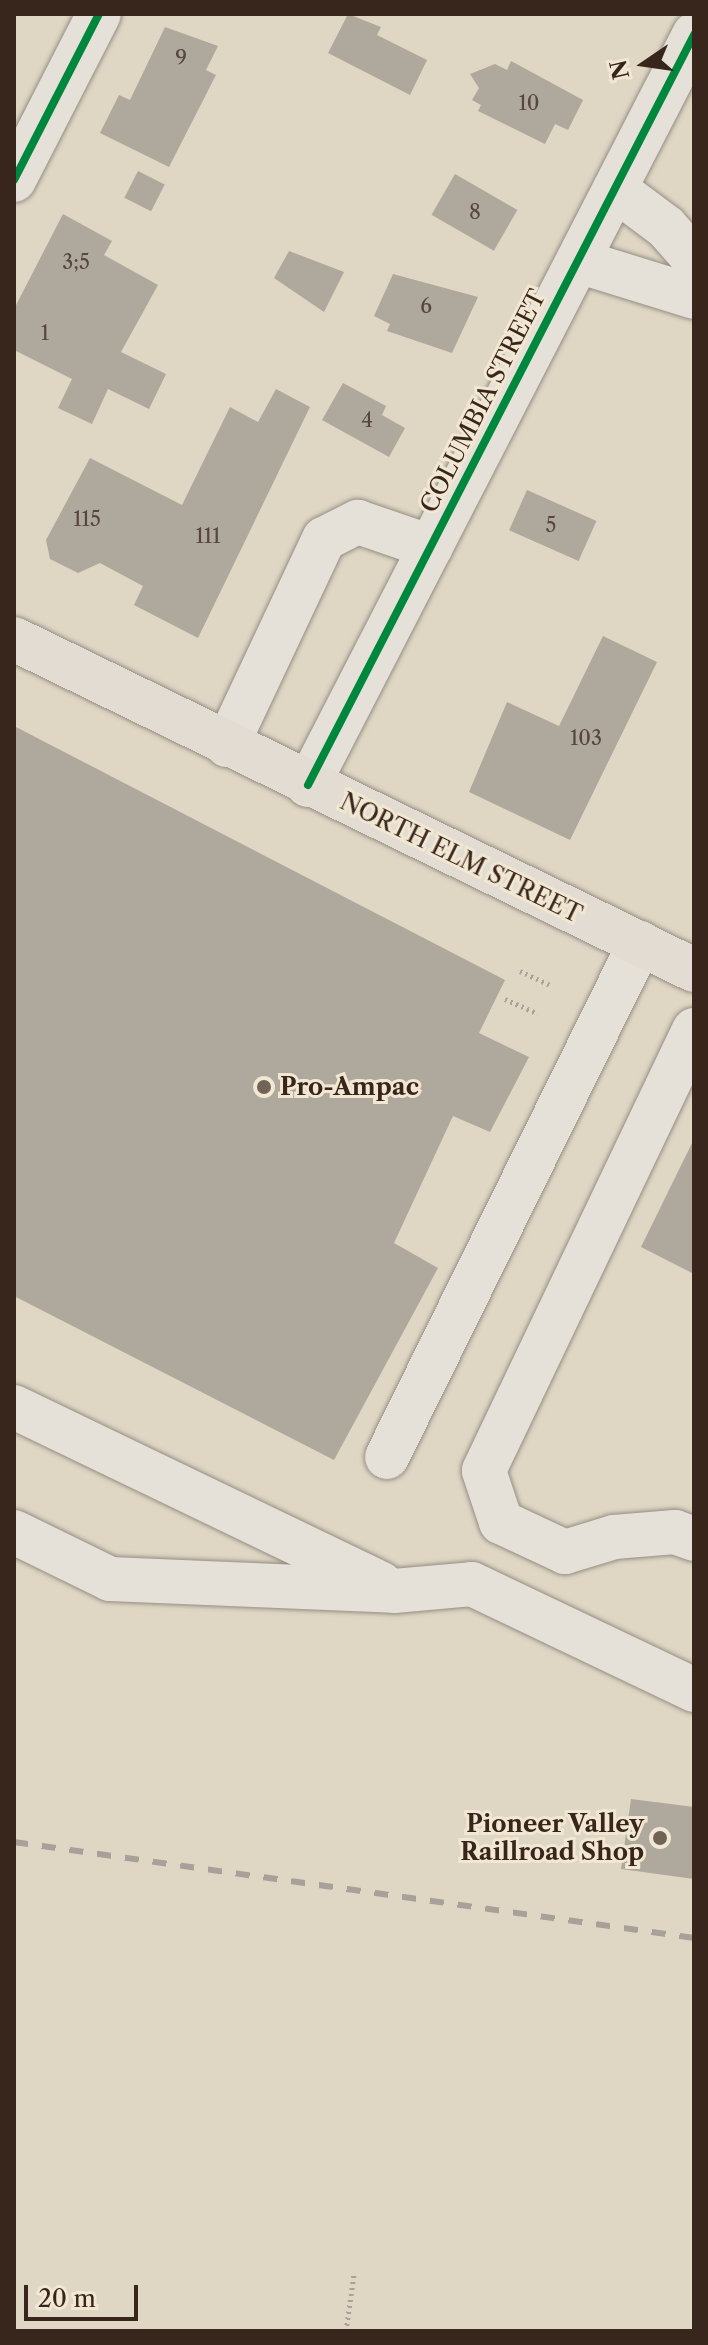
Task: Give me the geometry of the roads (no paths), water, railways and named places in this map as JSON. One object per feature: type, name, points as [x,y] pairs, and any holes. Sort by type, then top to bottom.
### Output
[{"type":"highway","name":"NORTH ELM STREET","points":[[14,639],[308,785],[694,970]]},
{"type":"street","points":[[14,180],[99,14]]},
{"type":"street","name":"COLUMBIA STREET","points":[[308,785],[615,189],[676,97],[694,35]]},
{"type":"street","points":[[615,189],[666,227],[694,259]]},
{"type":"street","points":[[578,261],[694,297]]},
{"type":"street","points":[[227,745],[324,539],[358,522],[431,547]]},
{"type":"street","points":[[387,1457],[640,943]]},
{"type":"street","points":[[472,1584],[501,1522],[484,1471],[694,1030]]},
{"type":"street","points":[[14,1407],[394,1591]]},
{"type":"street","points":[[501,1522],[565,1552],[614,1537],[675,1532],[694,1539]]},
{"type":"street","points":[[14,1532],[110,1579],[394,1591],[472,1584],[694,1690]]},
{"type":"railway","points":[[14,1842],[694,1938]]},
{"type":"place","name":"Pro-Ampac","points":[[264,1087]]},
{"type":"place","name":"Pioneer Valley Raillroad Shop","points":[[660,1838]]}]
